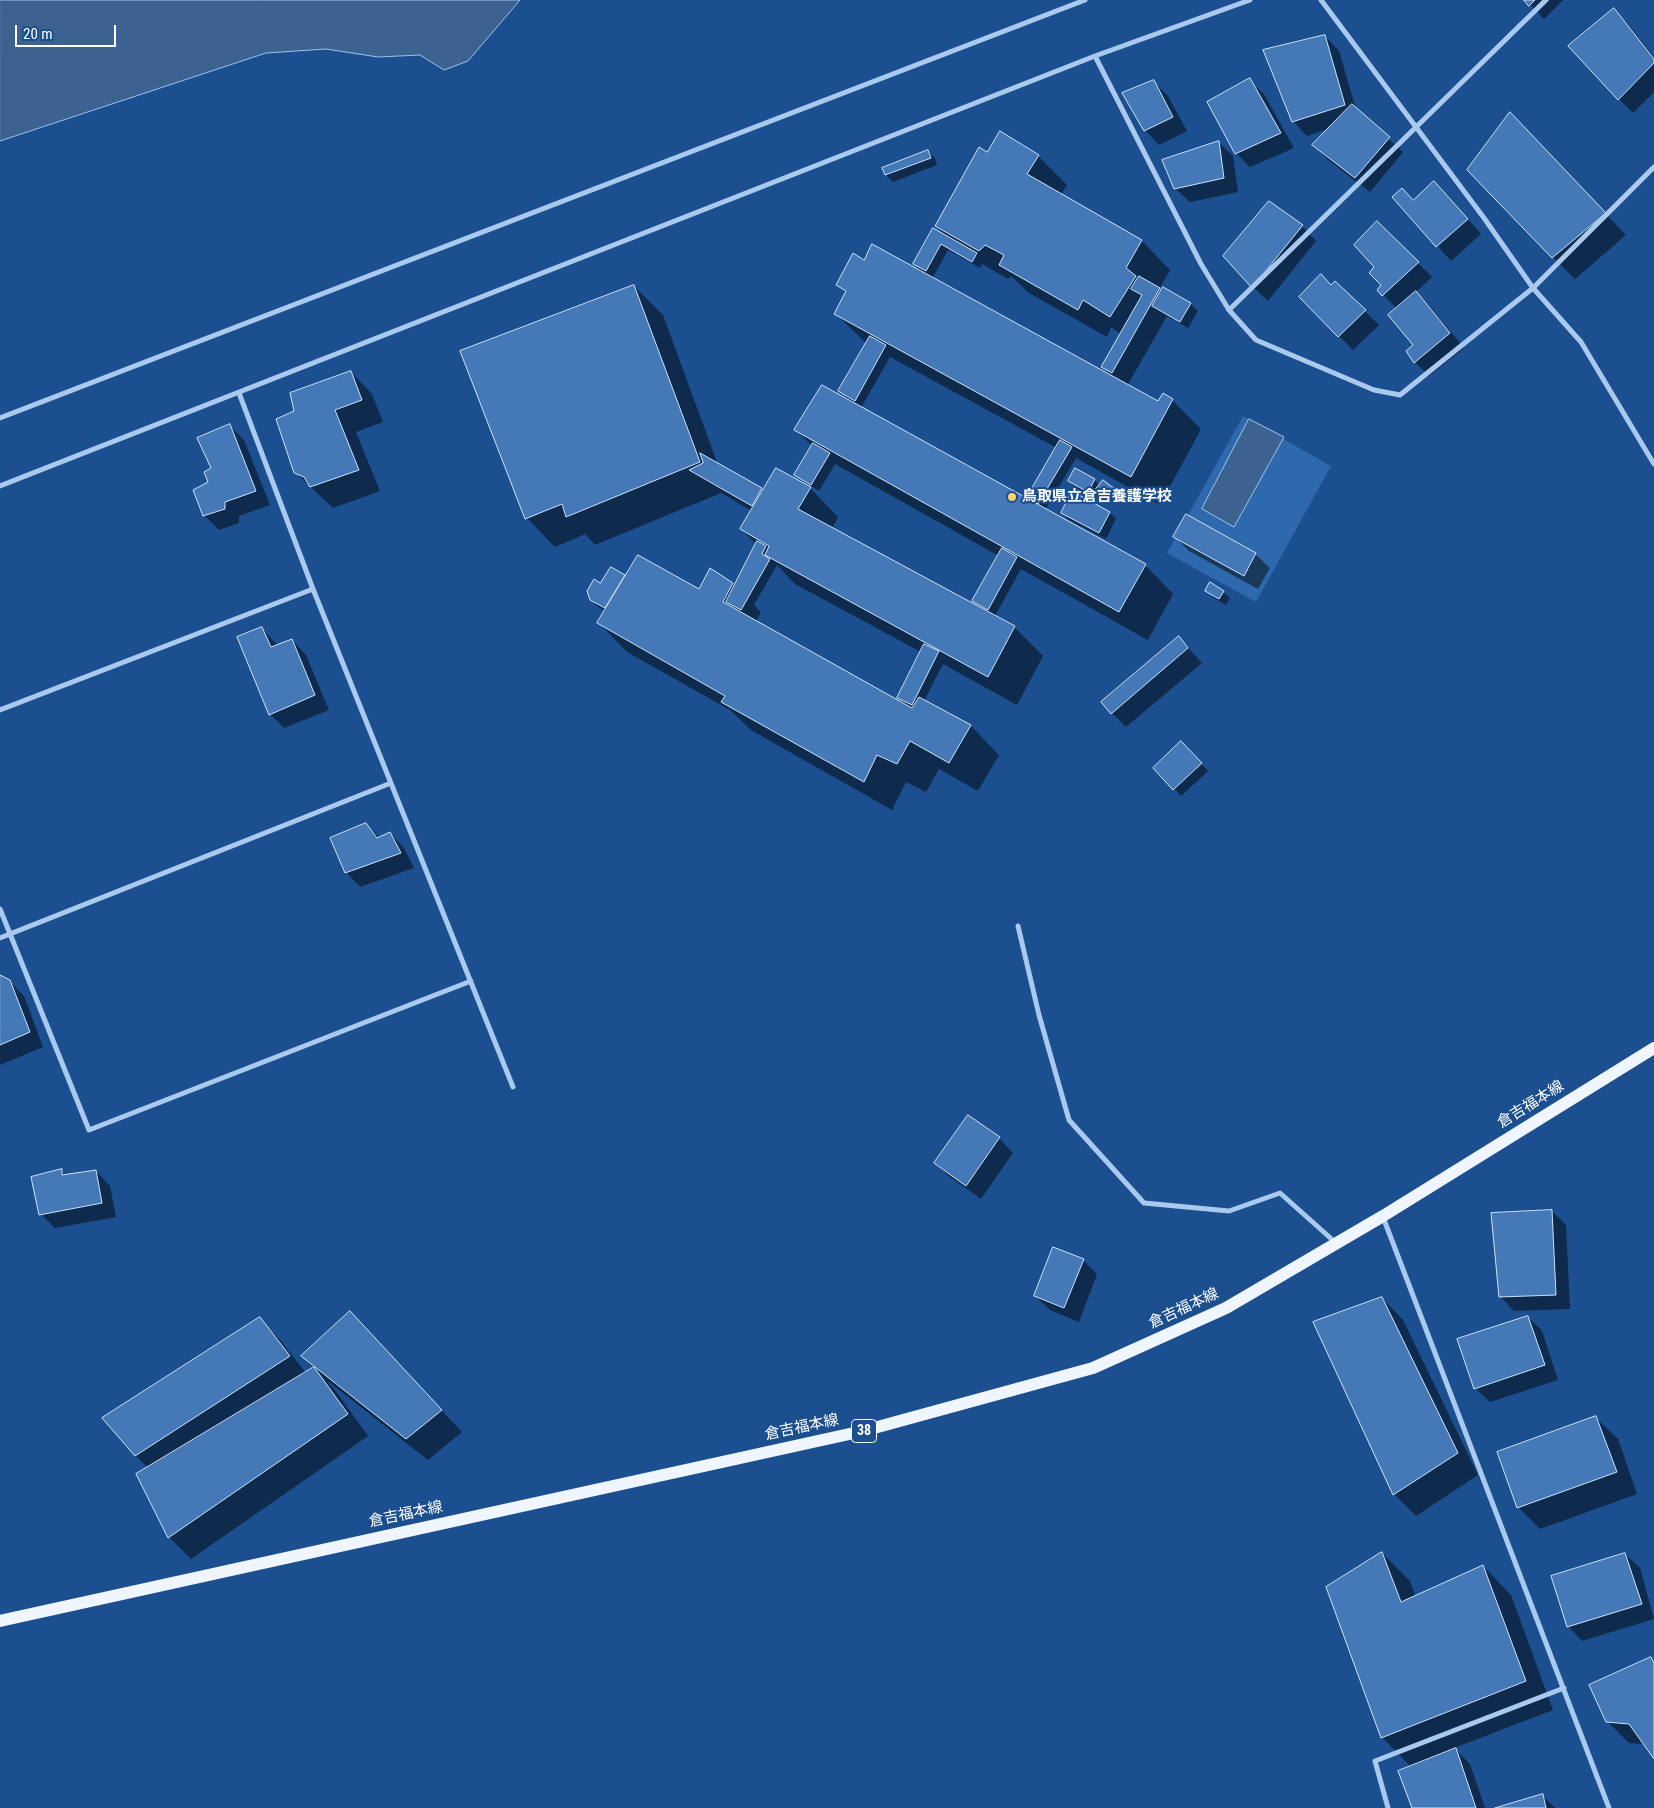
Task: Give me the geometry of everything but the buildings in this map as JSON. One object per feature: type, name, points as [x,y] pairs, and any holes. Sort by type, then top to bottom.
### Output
[{"type":"main road","name":"倉吉福本線","points":[[0,1622],[863,1431],[1093,1368],[1226,1308],[1383,1216],[1654,1048]]},
{"type":"street","points":[[0,418],[1086,0]]},
{"type":"street","points":[[0,486],[239,394],[1095,56],[1250,0]]},
{"type":"street","points":[[1321,0],[1484,218],[1533,288],[1581,342],[1654,464]]},
{"type":"street","points":[[1229,310],[1546,0]]},
{"type":"street","points":[[1095,56],[1201,264],[1229,310],[1256,340],[1374,390],[1400,395],[1533,288],[1654,167]]},
{"type":"street","points":[[239,394],[313,588],[514,1087]]},
{"type":"street","points":[[0,710],[313,588]]},
{"type":"street","points":[[0,938],[391,783]]},
{"type":"street","points":[[0,909],[89,1130],[471,981]]},
{"type":"street","points":[[1018,926],[1039,1015],[1069,1120],[1144,1203],[1229,1211],[1280,1193],[1337,1243]]},
{"type":"street","points":[[1383,1216],[1609,1808]]},
{"type":"street","points":[[1388,1808],[1375,1761],[1564,1688]]},
{"type":"shaded area","points":[[0,0],[520,0],[468,61],[444,70],[420,55],[378,57],[326,49],[266,53],[0,141]]},
{"type":"shaded area","points":[[1243,416],[1331,466],[1256,602],[1167,553]]},
{"type":"shaded area","points":[[1249,419],[1284,437],[1234,527],[1202,509]]},
{"type":"place","name":"鳥取県立倉吉養護学校","points":[[1012,497]]}]
